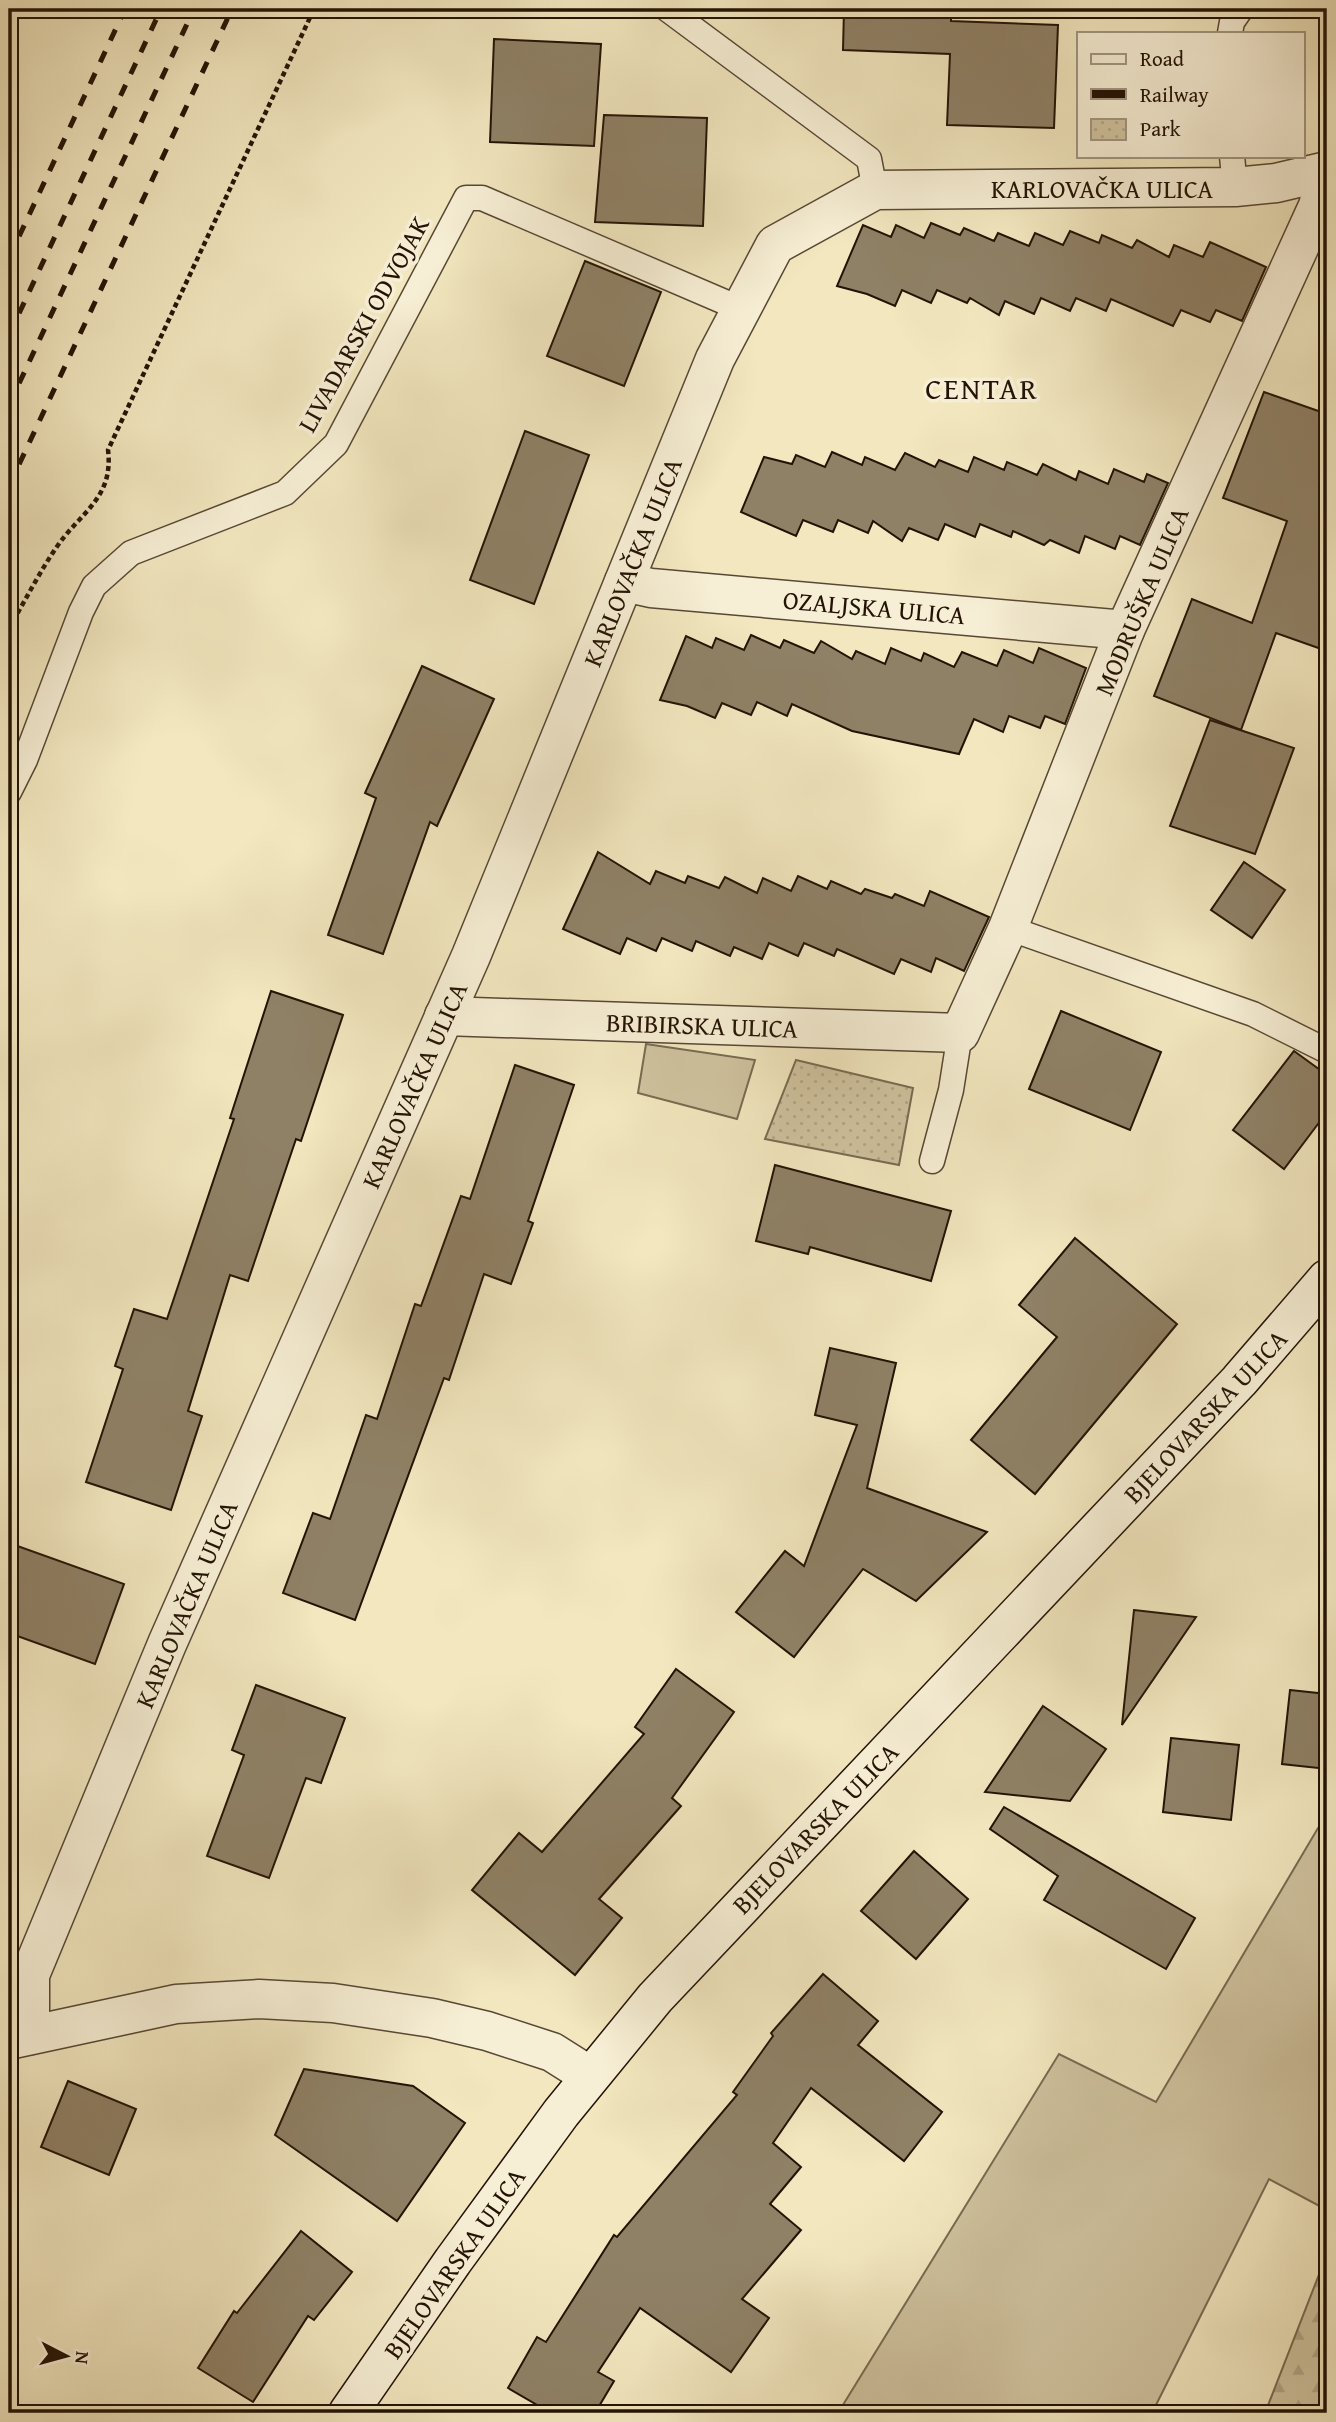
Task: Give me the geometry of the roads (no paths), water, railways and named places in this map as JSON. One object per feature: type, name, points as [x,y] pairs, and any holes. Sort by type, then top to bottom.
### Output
[{"type":"street","name":"KARLOVAČKA ULICA","points":[[19,2038],[30,1975],[173,1631],[471,956],[715,359],[775,244],[875,190],[1233,171],[1276,183],[1327,171]]},
{"type":"street","name":"MODRUŠKA ULICA","points":[[960,1033],[1008,928],[1125,629],[1318,206],[1327,171]]},
{"type":"street","name":"OZALJSKA ULICA","points":[[624,582],[651,588],[1125,629]]},
{"type":"street","name":"BRIBIRSKA ULICA","points":[[444,1016],[960,1033]]},
{"type":"street","name":"BJELOVARSKA ULICA","points":[[348,2413],[453,2261],[590,2076],[673,1977],[1239,1381],[1327,1279]]},
{"type":"street","points":[[19,2038],[176,2004],[259,1999],[333,2003],[432,2018],[487,2031],[552,2052],[590,2076]]},
{"type":"lane","points":[[667,9],[869,159],[875,190]]},
{"type":"lane","points":[[1230,32],[1232,22],[1241,9]]},
{"type":"lane","name":"LIVADARSKI ODVOJAK","points":[[9,792],[25,760],[81,612],[94,586],[131,553],[285,493],[336,444],[466,198],[482,198],[741,309]]},
{"type":"lane","points":[[1008,928],[1253,1014],[1327,1051]]},
{"type":"lane","points":[[932,1161],[951,1090],[960,1033]]},
{"type":"railway","points":[[9,258],[125,9]]},
{"type":"railway","points":[[9,335],[161,9]]},
{"type":"railway","points":[[9,405],[194,9]]},
{"type":"railway","points":[[9,486],[232,9]]},
{"type":"district","name":"CENTAR","points":[[982,388]]}]
